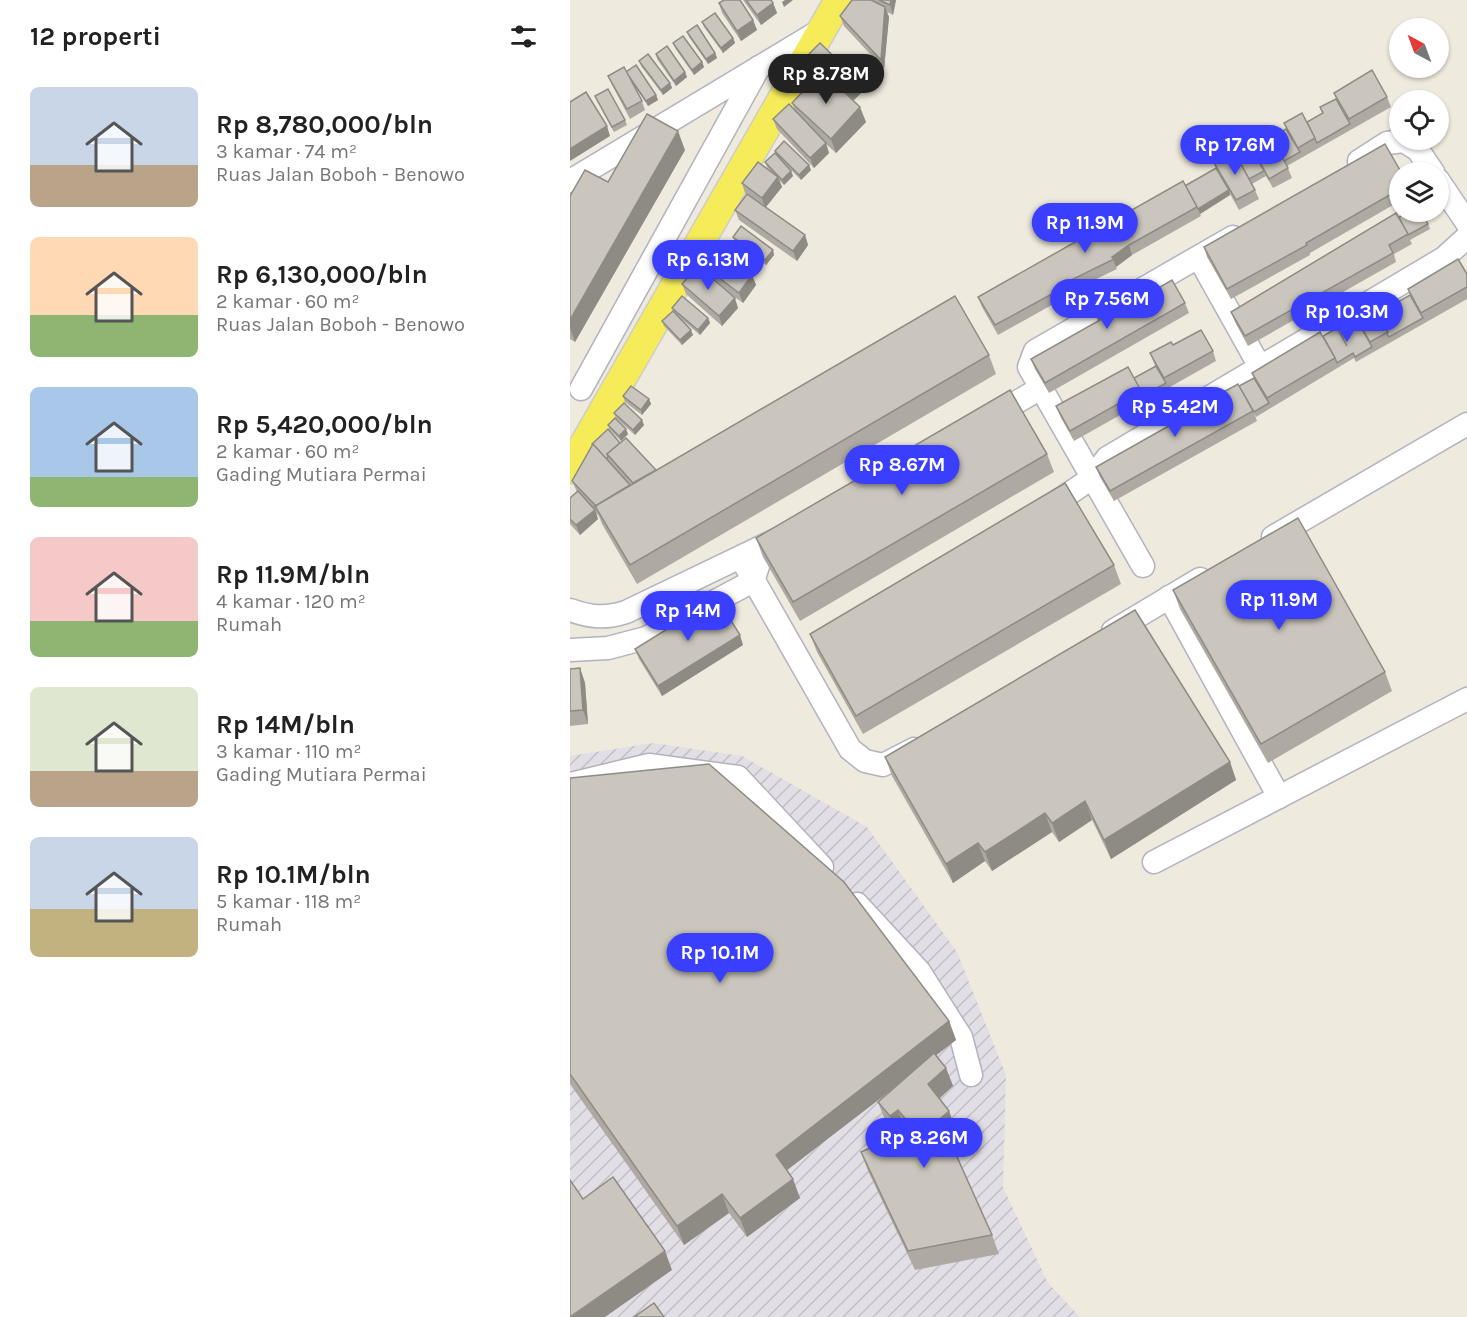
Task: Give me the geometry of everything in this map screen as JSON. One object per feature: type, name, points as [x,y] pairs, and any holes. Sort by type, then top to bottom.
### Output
[{"type":"main road","points":[[570,469],[839,0]]},
{"type":"street","points":[[570,181],[820,30]]},
{"type":"street","points":[[607,403],[576,383],[759,67]]},
{"type":"street","points":[[1338,173],[1387,143],[1404,141],[1418,150],[1426,162]]},
{"type":"street","points":[[1449,196],[1467,223]]},
{"type":"street","points":[[1143,566],[1029,367],[1035,351],[1249,228]]},
{"type":"street","points":[[1024,522],[1092,478],[1107,458],[1444,258],[1467,237]]},
{"type":"street","points":[[1199,258],[1260,367]]},
{"type":"street","points":[[969,429],[1041,388]]},
{"type":"street","points":[[1251,550],[1467,424]]},
{"type":"street","points":[[570,610],[592,617],[608,618],[626,612],[764,548],[805,524]]},
{"type":"street","points":[[570,650],[608,648],[646,638],[753,581],[764,548]]},
{"type":"street","points":[[741,558],[850,749],[865,761],[883,765],[930,740]]},
{"type":"street","points":[[1089,645],[1221,567]]},
{"type":"street","points":[[1169,597],[1279,797]]},
{"type":"street","points":[[608,618],[608,648]]},
{"type":"street","points":[[799,660],[820,647]]},
{"type":"street","points":[[1154,862],[1467,699]]},
{"type":"street","points":[[570,784],[649,765],[738,777],[919,971],[961,1037],[970,1075]]},
{"type":"shaded area","points":[[653,743],[742,756],[867,827],[957,952],[1006,1075],[1003,1187],[1048,1283],[1080,1317],[570,1317],[570,756]]},
{"type":"building","points":[[724,0],[740,0],[753,20],[737,31],[719,3]]},
{"type":"building","points":[[746,0],[771,0],[773,3],[757,15]]},
{"type":"building","points":[[852,0],[871,0],[885,7],[881,60],[840,16]]},
{"type":"building","points":[[879,0],[891,0],[890,5]]},
{"type":"building","points":[[715,13],[733,38],[721,48],[702,22]]},
{"type":"building","points":[[697,25],[715,53],[706,59],[687,32]]},
{"type":"building","points":[[683,36],[702,62],[692,70],[673,43]]},
{"type":"building","points":[[820,43],[859,81],[847,93],[808,55]]},
{"type":"building","points":[[667,46],[685,72],[674,81],[656,54]]},
{"type":"building","points":[[648,54],[670,83],[661,90],[639,61]]},
{"type":"building","points":[[636,65],[656,95],[646,101],[626,72]]},
{"type":"building","points":[[624,67],[642,101],[627,109],[608,76]]},
{"type":"building","points":[[1372,70],[1387,97],[1349,119],[1334,93]]},
{"type":"building","points":[[822,71],[860,107],[831,139],[792,103]]},
{"type":"building","points":[[608,89],[625,120],[612,127],[595,96]]},
{"type":"building","points":[[586,92],[607,126],[570,149],[570,102]]},
{"type":"building","points":[[1336,99],[1350,124],[1317,143],[1307,122],[1323,113],[1320,107]]},
{"type":"building","points":[[789,104],[826,143],[810,158],[773,119]]},
{"type":"building","points":[[1302,113],[1315,138],[1298,148],[1284,123]]},
{"type":"building","points":[[647,114],[678,131],[570,320],[570,196],[585,170],[608,182]]},
{"type":"building","points":[[1286,129],[1300,152],[1284,161],[1271,137]]},
{"type":"building","points":[[1269,133],[1288,168],[1269,179],[1250,143]]},
{"type":"building","points":[[784,141],[809,165],[799,175],[775,151]]},
{"type":"building","points":[[1385,144],[1395,162],[1389,162],[1389,195],[1306,243],[1307,245],[1227,289],[1204,247]]},
{"type":"building","points":[[1251,148],[1264,171],[1249,179],[1237,157]]},
{"type":"building","points":[[1234,152],[1255,190],[1236,200],[1214,163]]},
{"type":"building","points":[[775,153],[791,171],[782,180],[765,162]]},
{"type":"building","points":[[758,162],[778,177],[762,198],[742,183]]},
{"type":"building","points":[[1216,168],[1229,190],[1198,209],[1185,186]]},
{"type":"building","points":[[1183,181],[1197,207],[1129,245],[1112,257],[1114,259],[1061,285],[1063,288],[995,325],[978,297]]},
{"type":"building","points":[[747,194],[805,235],[793,251],[735,210]]},
{"type":"building","points":[[1389,217],[1389,222],[1401,222],[1408,234],[1389,245],[1393,253],[1245,336],[1231,312]]},
{"type":"building","points":[[1402,222],[1427,222],[1428,224],[1408,235]]},
{"type":"building","points":[[741,226],[773,250],[765,260],[733,237]]},
{"type":"building","points":[[714,247],[752,275],[739,293],[701,264]]},
{"type":"building","points":[[1458,259],[1467,274],[1467,287],[1421,313],[1408,289]]},
{"type":"building","points":[[698,266],[735,298],[719,316],[682,284]]},
{"type":"building","points":[[1172,280],[1185,303],[1045,383],[1031,359],[1100,320],[1094,311],[1118,298],[1124,308]]},
{"type":"building","points":[[1410,295],[1423,318],[1389,337],[1377,314]]},
{"type":"building","points":[[682,296],[708,318],[698,330],[672,308]]},
{"type":"building","points":[[955,296],[989,355],[630,565],[595,506]]},
{"type":"building","points":[[1374,309],[1388,332],[1370,342],[1357,319]]},
{"type":"building","points":[[673,311],[691,330],[680,340],[662,321]]},
{"type":"building","points":[[1359,324],[1372,347],[1355,357],[1353,353],[1337,363],[1323,336],[1337,328],[1347,346],[1341,334]]},
{"type":"building","points":[[1201,330],[1213,351],[1164,378],[1150,353],[1171,342],[1173,345]]},
{"type":"building","points":[[1320,332],[1335,358],[1267,398],[1252,373]]},
{"type":"building","points":[[1156,366],[1166,383],[1143,396],[1134,378]]},
{"type":"building","points":[[1128,367],[1141,391],[1070,431],[1056,406]]},
{"type":"building","points":[[1254,378],[1269,403],[1254,412],[1239,386]]},
{"type":"building","points":[[1238,384],[1253,411],[1110,491],[1096,467],[1220,397],[1218,395]]},
{"type":"building","points":[[631,386],[649,399],[641,410],[623,396]]},
{"type":"building","points":[[1010,390],[1047,454],[793,602],[756,538]]},
{"type":"building","points":[[624,403],[642,420],[633,430],[614,413]]},
{"type":"building","points":[[615,418],[626,429],[619,436],[608,425]]},
{"type":"building","points":[[608,429],[620,443],[607,454],[606,459],[592,444]]},
{"type":"building","points":[[626,438],[656,470],[633,483],[607,454]]},
{"type":"building","points":[[593,444],[630,485],[596,506],[572,481]]},
{"type":"building","points":[[1065,483],[1114,565],[856,716],[810,634]]},
{"type":"building","points":[[578,491],[595,510],[576,525],[570,519],[570,498]]},
{"type":"building","points":[[1298,518],[1385,672],[1261,744],[1173,590]]},
{"type":"building","points":[[717,598],[740,635],[658,686],[635,649]]},
{"type":"building","points":[[1135,610],[1230,762],[1104,840],[1085,801],[1052,823],[1045,813],[985,852],[978,843],[946,864],[885,757]]},
{"type":"building","points":[[580,668],[583,710],[570,711],[570,669]]},
{"type":"building","points":[[709,764],[844,882],[949,1021],[776,1155],[793,1179],[740,1218],[722,1194],[677,1226],[570,1074],[570,778]]},
{"type":"building","points":[[934,1053],[946,1068],[928,1084],[949,1111],[940,1119],[992,1235],[908,1251],[861,1152],[914,1129],[898,1110],[890,1116],[878,1102]]},
{"type":"building","points":[[613,1177],[665,1251],[570,1317],[570,1180],[583,1199]]},
{"type":"building","points":[[654,1303],[664,1317],[634,1317]]}]
